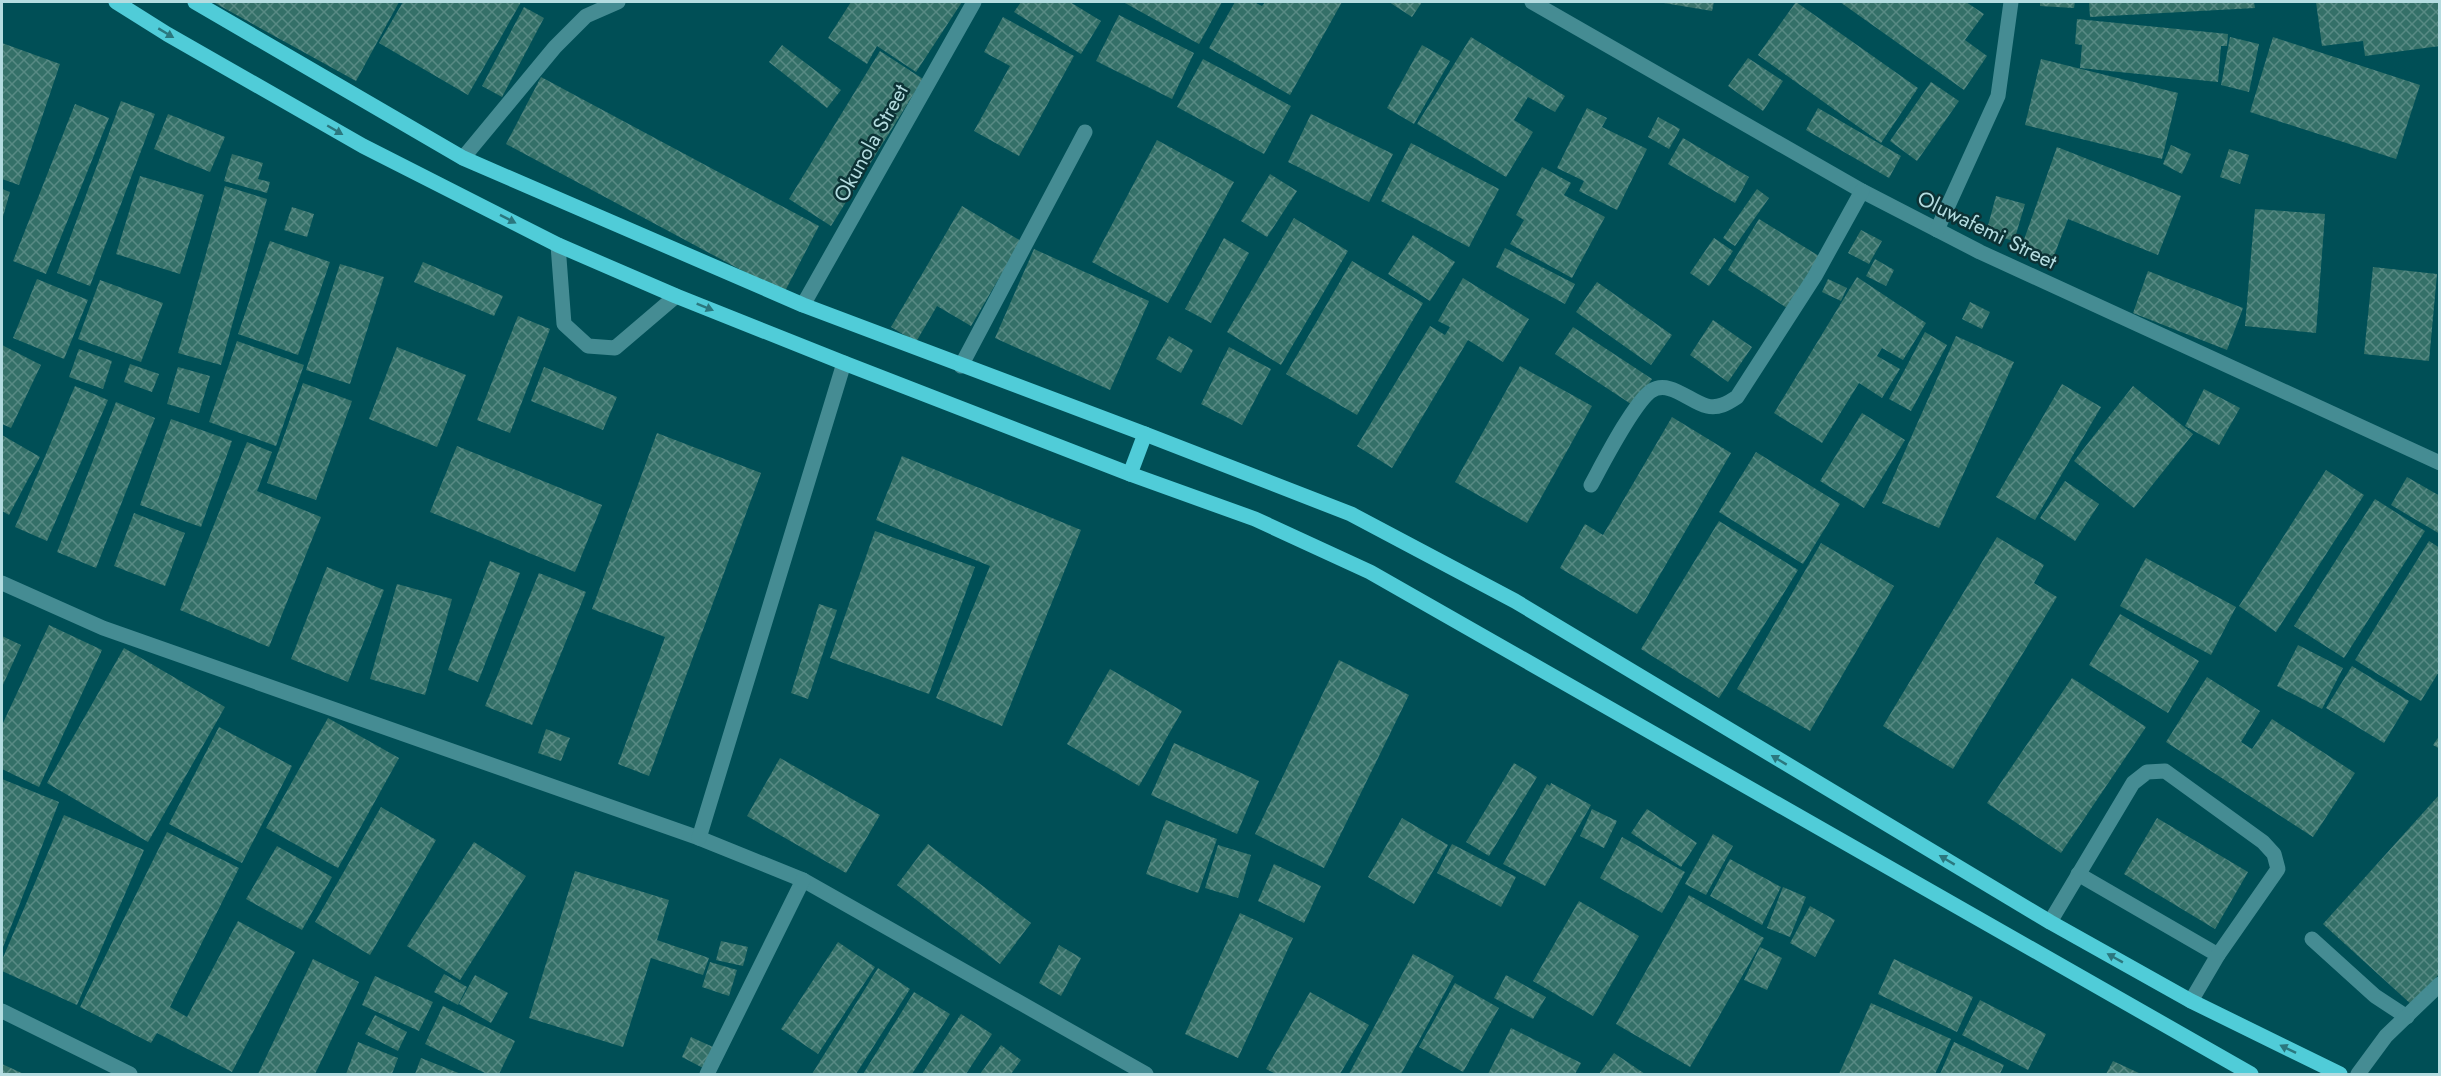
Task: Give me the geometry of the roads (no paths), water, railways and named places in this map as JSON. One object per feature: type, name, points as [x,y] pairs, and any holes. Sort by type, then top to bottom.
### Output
[{"type":"main road","points":[[116,2],[167,34],[363,146],[558,245],[676,296],[844,363],[1130,474],[1255,519],[1370,572],[2251,1074]]},
{"type":"main road","points":[[195,2],[463,158],[803,305],[1351,514],[1515,601],[2050,922],[2191,1001],[2340,1074]]},
{"type":"main road","points":[[1130,474],[1145,434]]},
{"type":"street","points":[[463,158],[555,47],[586,16],[618,2]]},
{"type":"street","name":"Okunola Street","points":[[803,305],[974,2]]},
{"type":"street","name":"Oluwafemi Street","points":[[1532,2],[1862,191],[1990,257],[2439,463]]},
{"type":"street","points":[[1937,230],[1998,96],[2011,2]]},
{"type":"street","points":[[961,366],[1085,132]]},
{"type":"street","points":[[1591,485],[1639,403],[1652,390],[1668,388],[1708,407],[1723,405],[1737,397],[1815,276],[1862,191]]},
{"type":"street","points":[[558,245],[564,324],[588,346],[615,348],[676,296]]},
{"type":"street","points":[[699,838],[844,363]]},
{"type":"street","points":[[2,583],[104,628],[699,838],[803,880],[1146,1074]]},
{"type":"street","points":[[2050,922],[2133,783],[2147,772],[2165,771],[2263,842],[2274,854],[2278,869],[2218,955],[2191,1001]]},
{"type":"street","points":[[2078,874],[2218,955]]},
{"type":"street","points":[[707,1074],[803,880]]},
{"type":"street","points":[[2312,939],[2375,996],[2407,1017]]},
{"type":"street","points":[[2358,1074],[2386,1036],[2439,984]]},
{"type":"street","points":[[2,1011],[130,1074]]}]
